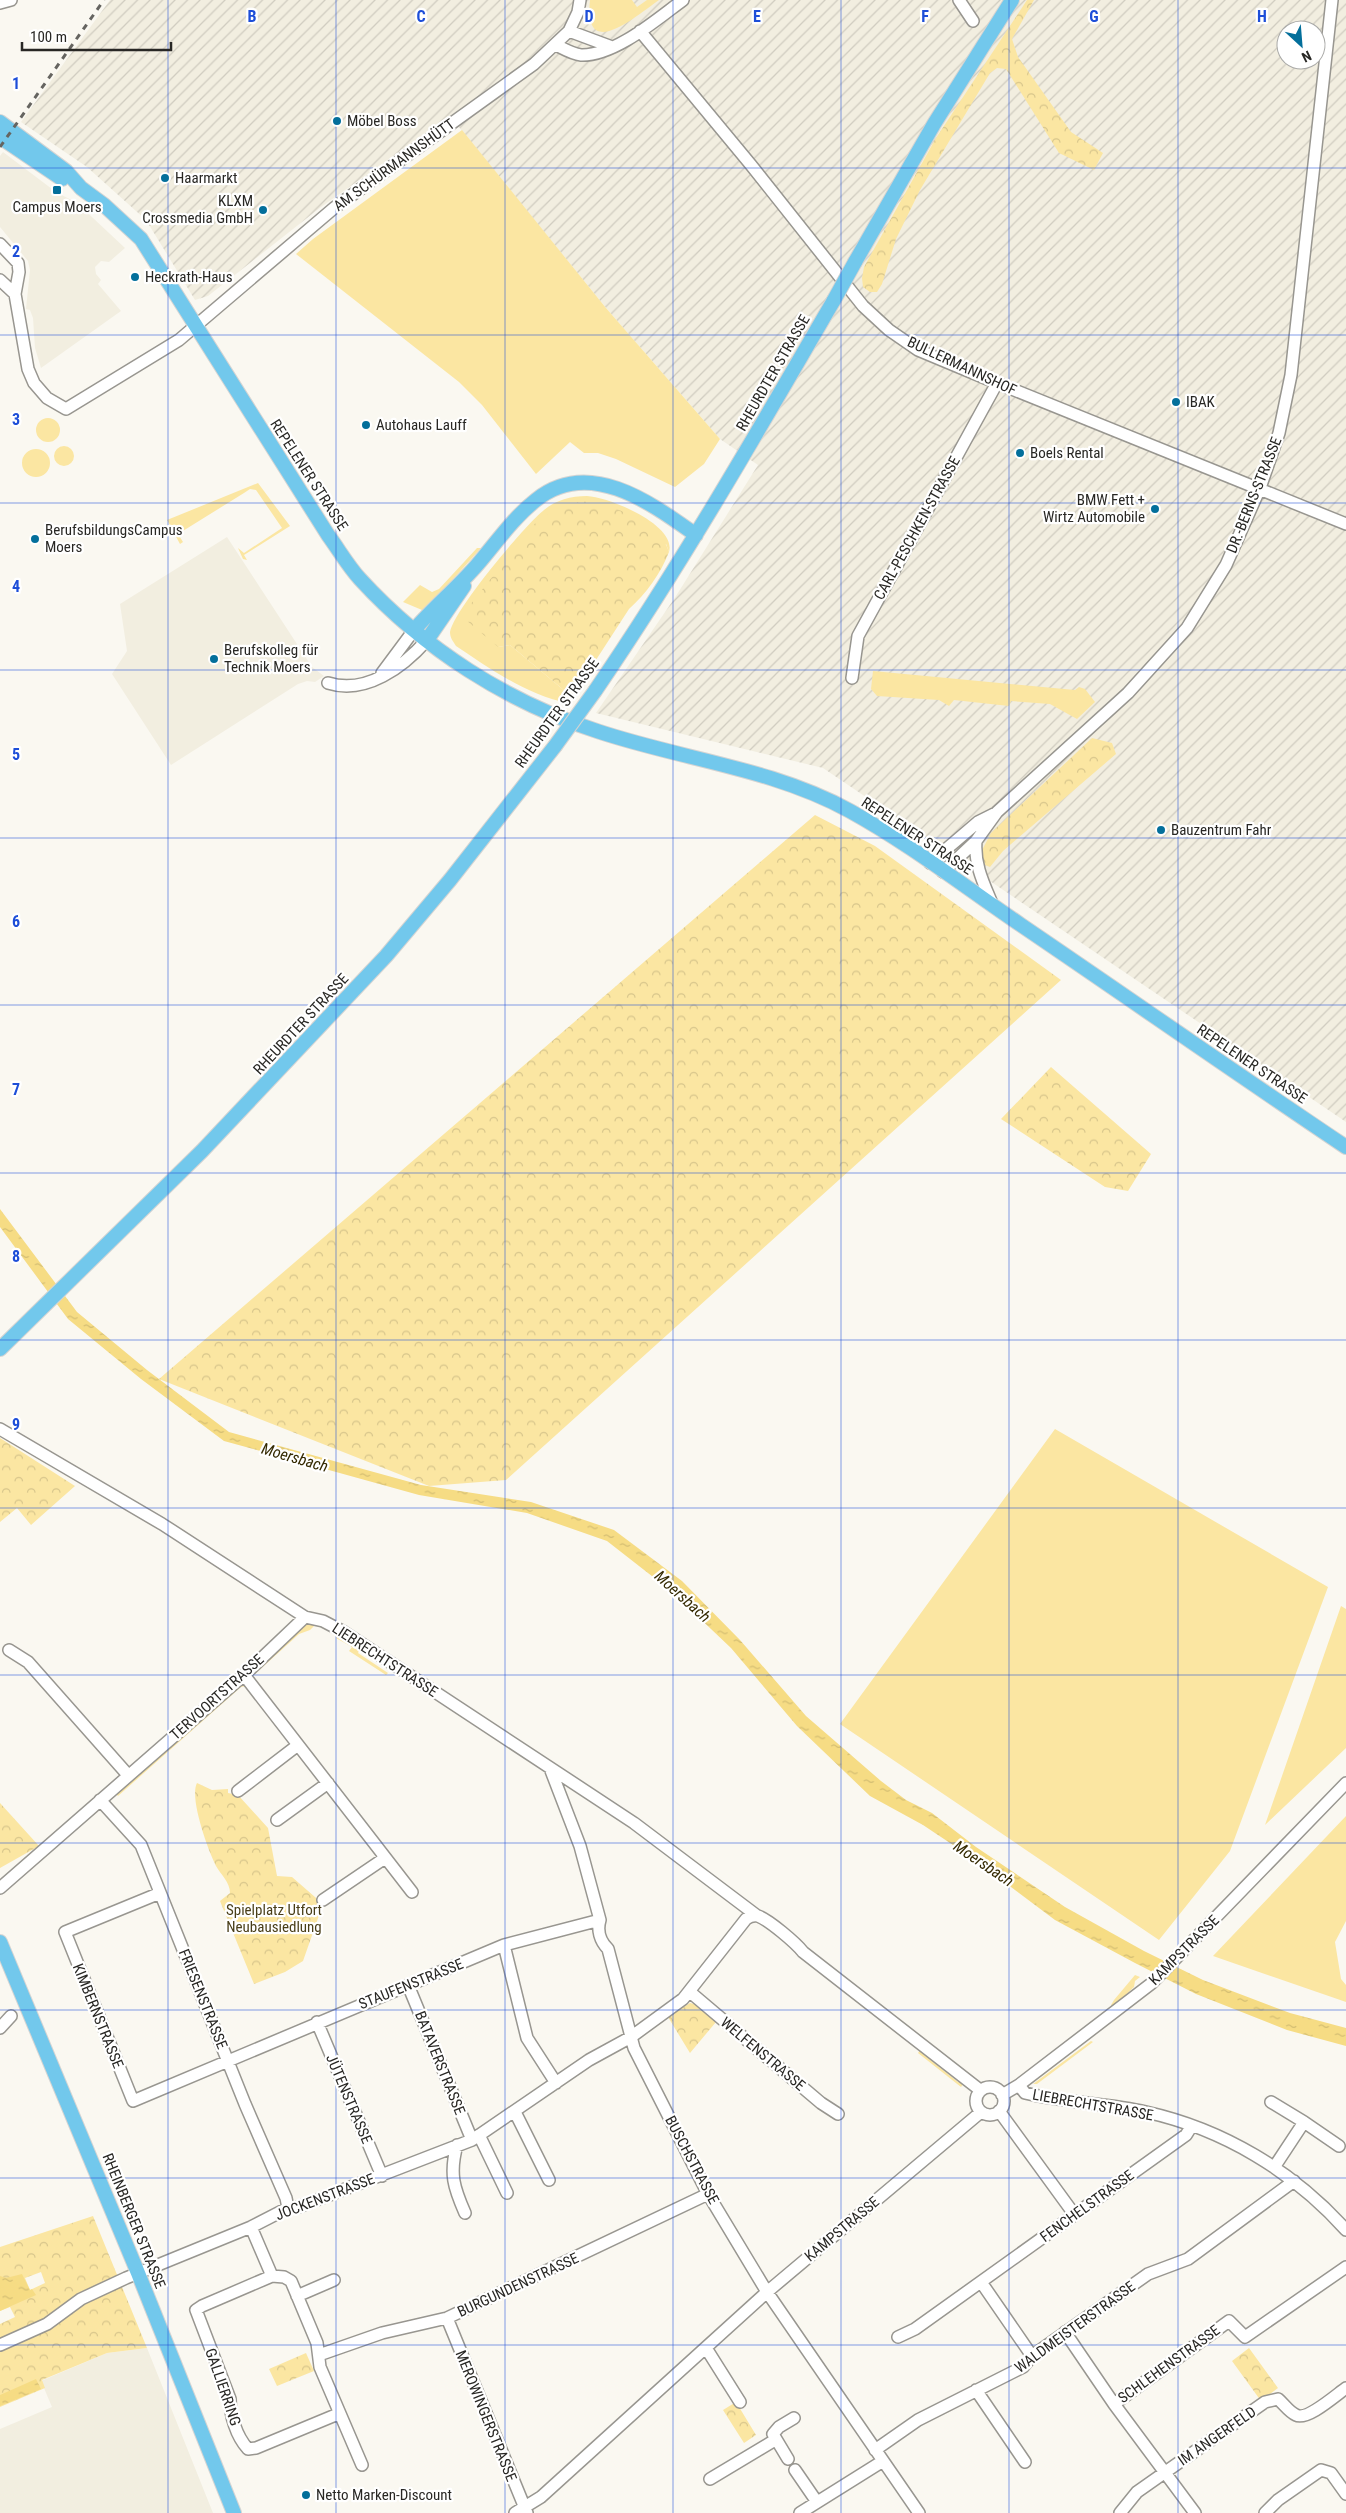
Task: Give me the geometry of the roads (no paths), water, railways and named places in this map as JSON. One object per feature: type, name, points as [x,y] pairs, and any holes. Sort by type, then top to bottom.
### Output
[{"type":"main road","name":"RHEURDTER STRASSE","points":[[0,1349],[202,1151],[386,956],[450,880],[555,746],[646,617],[834,300],[934,124],[1012,0]]},
{"type":"main road","name":"REPELENER STRASSE","points":[[0,122],[66,171],[81,188]]},
{"type":"main road","name":"REPELENER STRASSE","points":[[0,137],[60,178],[81,188],[111,210],[141,239],[328,535],[358,576],[414,630],[481,679],[544,712],[598,732],[731,766],[806,791],[851,812],[930,863],[1346,1147]]},
{"type":"main road","points":[[414,630],[476,566],[523,511],[537,499],[564,485],[579,482],[609,486],[650,502],[696,535]]},
{"type":"main road","points":[[428,640],[476,566]]},
{"type":"main road","name":"RHEINBERGER STRASSE","points":[[0,1942],[138,2273],[234,2513]]},
{"type":"street","points":[[0,3],[12,0]]},
{"type":"street","name":"AM SCHÜRMANNSHÜTT","points":[[195,324],[334,208],[534,64],[569,31],[578,12],[580,0]]},
{"type":"street","points":[[556,45],[580,55],[595,54],[612,47],[640,31],[683,0]]},
{"type":"street","points":[[959,0],[973,21]]},
{"type":"street","name":"DR.-BERNS-STRASSE","points":[[943,872],[976,841],[997,812],[1128,693],[1187,628],[1226,565],[1260,488],[1279,433],[1291,375],[1332,0]]},
{"type":"street","points":[[569,31],[612,47]]},
{"type":"street","name":"BULLERMANNSHOF","points":[[640,31],[751,165],[863,306],[889,330],[918,350],[997,384],[1346,524]]},
{"type":"street","points":[[0,244],[18,263],[19,272],[15,294],[28,369],[34,383],[47,398],[66,410],[179,340],[195,324]]},
{"type":"street","points":[[0,280],[15,294]]},
{"type":"street","name":"CARL-PESCHKEN-STRASSE","points":[[852,678],[858,636],[997,384]]},
{"type":"street","points":[[380,676],[414,630]]},
{"type":"street","points":[[328,683],[349,687],[369,682],[412,655],[428,640]]},
{"type":"street","name":"DR.-BERNS-STRASSE","points":[[930,863],[978,822],[997,812]]},
{"type":"street","points":[[976,841],[975,854],[978,871],[993,906]]},
{"type":"street","name":"LIEBRECHTSTRASSE","points":[[0,1429],[162,1524],[305,1617],[323,1621],[344,1632],[634,1823],[753,1916],[798,1945],[803,1952],[980,2090]]},
{"type":"street","name":"TERVOORTSTRASSE","points":[[0,1888],[244,1674],[305,1617]]},
{"type":"street","points":[[9,1650],[28,1662],[128,1775]]},
{"type":"street","points":[[244,1674],[412,1892]]},
{"type":"street","points":[[238,1791],[298,1745]]},
{"type":"street","name":"BUSCHSTRASSE","points":[[550,1768],[580,1846],[600,1920],[598,1928],[603,1944],[608,1949],[634,2048],[708,2194],[767,2292],[918,2513]]},
{"type":"street","name":"KAMPSTRASSE","points":[[1002,2094],[1019,2085],[1152,1983],[1346,1783]]},
{"type":"street","points":[[277,1820],[328,1784]]},
{"type":"street","name":"FRIESENSTRASSE","points":[[100,1800],[141,1845],[228,2061],[286,2198],[288,2208]]},
{"type":"street","points":[[323,1900],[384,1858]]},
{"type":"street","name":"KIMBERNSTRASSE","points":[[160,1893],[65,1932],[106,2037],[133,2101],[228,2061]]},
{"type":"street","name":"JOCKENSTRASSE","points":[[0,2345],[47,2324],[64,2309],[87,2296],[138,2273],[250,2227],[288,2208],[296,2208],[382,2176],[476,2138],[556,2083],[631,2037],[690,1992],[746,1919],[753,1916]]},
{"type":"street","name":"STAUFENSTRASSE","points":[[228,2061],[504,1945],[600,1920]]},
{"type":"street","points":[[504,1945],[527,2038],[556,2083]]},
{"type":"street","name":"BATAVERSTRASSE","points":[[408,1985],[476,2138]]},
{"type":"street","name":"WELFENSTRASSE","points":[[690,1992],[821,2103],[838,2114]]},
{"type":"street","points":[[0,2028],[11,2016]]},
{"type":"street","name":"JÜTENSTRASSE","points":[[317,2022],[382,2176]]},
{"type":"street","name":"LIEBRECHTSTRASSE","points":[[1019,2085],[1025,2093],[1032,2095],[1081,2104],[1147,2112],[1230,2140],[1275,2166],[1330,2212],[1346,2230]]},
{"type":"street","points":[[994,2087],[1002,2094],[1004,2102],[1000,2111],[991,2115],[981,2112],[975,2104],[980,2090],[994,2087]]},
{"type":"street","points":[[1271,2102],[1339,2146]]},
{"type":"street","points":[[1000,2111],[1074,2214]]},
{"type":"street","points":[[515,2112],[549,2180]]},
{"type":"street","name":"KAMPSTRASSE","points":[[522,2512],[541,2497],[767,2292],[981,2112]]},
{"type":"street","points":[[1275,2166],[1304,2122]]},
{"type":"street","name":"FENCHELSTRASSE","points":[[898,2337],[915,2329],[981,2282],[1186,2135],[1191,2127]]},
{"type":"street","points":[[476,2138],[508,2193]]},
{"type":"street","points":[[457,2145],[454,2156],[453,2185],[465,2213]]},
{"type":"street","name":"WALDMEISTERSTRASSE","points":[[875,2450],[918,2420],[1023,2367],[1032,2356],[1148,2274],[1188,2259],[1294,2181]]},
{"type":"street","name":"BURGUNDENSTRASSE","points":[[320,2355],[382,2333],[447,2318],[708,2194]]},
{"type":"street","points":[[250,2227],[272,2276],[284,2277],[291,2281],[320,2355],[320,2368],[338,2414],[362,2466]]},
{"type":"street","name":"SCHLEHENSTRASSE","points":[[1114,2404],[1229,2321],[1246,2337],[1346,2267]]},
{"type":"street","name":"GALLIERRING","points":[[272,2276],[196,2310],[230,2399],[230,2412],[243,2444],[248,2449],[256,2448],[338,2414]]},
{"type":"street","points":[[297,2296],[334,2280]]},
{"type":"street","points":[[981,2282],[1032,2356]]},
{"type":"street","name":"MEROWINGERSTRASSE","points":[[447,2318],[522,2512]]},
{"type":"street","points":[[1065,2332],[1114,2404],[1194,2513]]},
{"type":"street","points":[[706,2348],[740,2402]]},
{"type":"street","name":"IM ANGERFELD","points":[[1120,2513],[1137,2492],[1265,2402],[1278,2399],[1294,2415],[1301,2417],[1309,2414],[1346,2388]]},
{"type":"street","points":[[976,2390],[1025,2462]]},
{"type":"street","points":[[788,2459],[773,2434],[779,2427],[794,2418]]},
{"type":"street","points":[[710,2479],[775,2440]]},
{"type":"street","points":[[800,2513],[882,2461]]},
{"type":"street","points":[[795,2470],[817,2502]]},
{"type":"street","points":[[1265,2513],[1278,2500],[1321,2470],[1331,2473],[1346,2494]]},
{"type":"water","name":"Moersbach","points":[[0,1209],[77,1312],[147,1370],[229,1432],[421,1485],[531,1502],[614,1530],[682,1581],[740,1640],[806,1716],[881,1781],[906,1800],[932,1813],[976,1847],[1065,1907],[1144,1951],[1203,1980],[1290,2013],[1346,2028],[1346,2046],[1287,2030],[1196,1994],[1135,1963],[1055,1920],[971,1857],[923,1825],[870,1796],[797,1726],[731,1648],[671,1591],[607,1541],[527,1513],[419,1495],[224,1441],[141,1379],[68,1319],[0,1227]]},
{"type":"water","points":[[22,2274],[30,2290],[32,2289],[36,2295],[0,2311],[0,2276],[6,2278]]},
{"type":"water","points":[[36,2379],[41,2389],[0,2406],[0,2395]]},
{"type":"railway","points":[[0,147],[104,0]]},
{"type":"place","name":"Möbel Boss","points":[[337,121]]},
{"type":"place","name":"Haarmarkt","points":[[165,178]]},
{"type":"place","name":"Campus Moers","points":[[57,190]]},
{"type":"place","name":"KLXM Crossmedia GmbH","points":[[263,210]]},
{"type":"place","name":"Heckrath-Haus","points":[[135,277]]},
{"type":"place","name":"IBAK","points":[[1176,402]]},
{"type":"place","name":"Autohaus Lauff","points":[[366,425]]},
{"type":"place","name":"Boels Rental","points":[[1020,453]]},
{"type":"place","name":"BMW Fett + Wirtz Automobile","points":[[1155,509]]},
{"type":"place","name":"BerufsbildungsCampus Moers","points":[[35,539]]},
{"type":"place","name":"Berufskolleg für Technik Moers","points":[[214,659]]},
{"type":"place","name":"Bauzentrum Fahr","points":[[1161,830]]},
{"type":"place","name":"Netto Marken-Discount","points":[[306,2495]]},
{"type":"park label","name":"Spielplatz Utfort Neubausiedlung","points":[[274,1918]]}]
